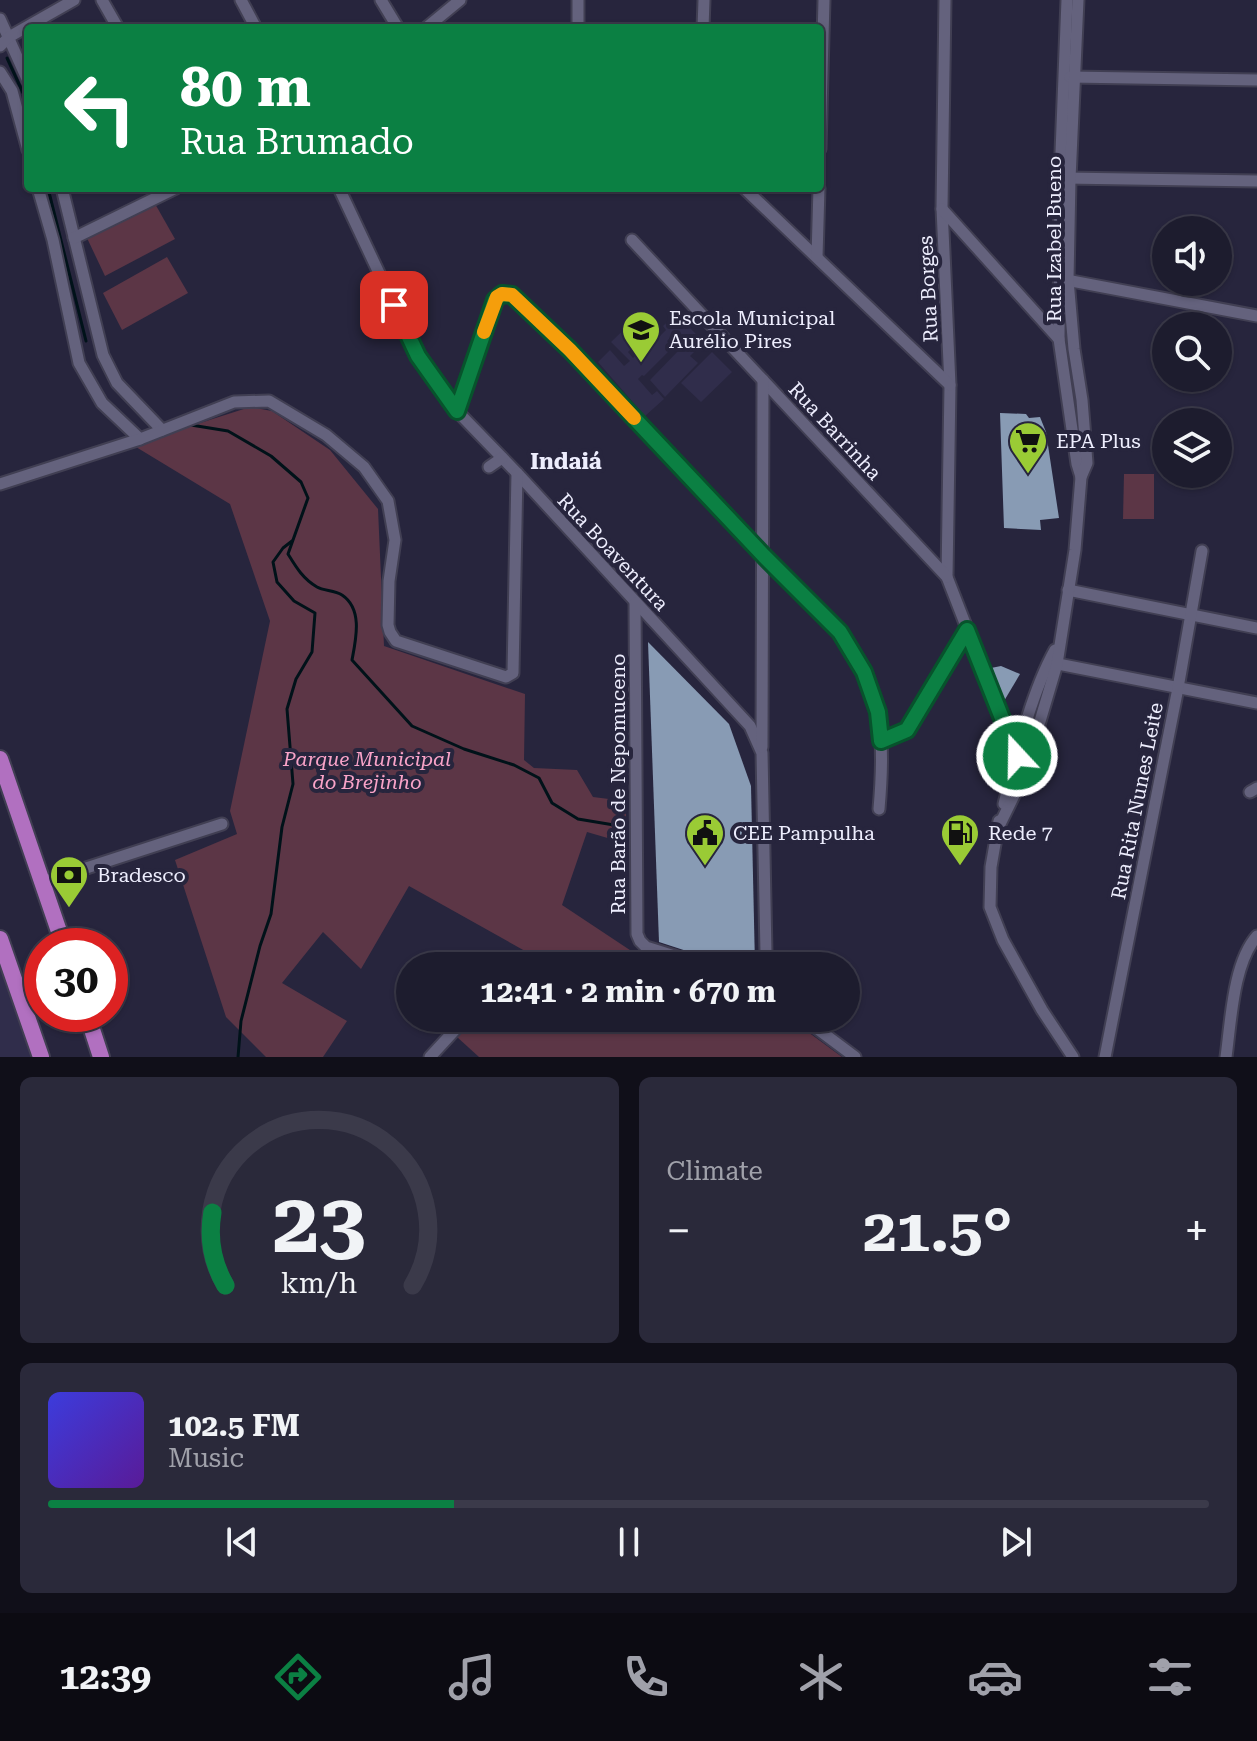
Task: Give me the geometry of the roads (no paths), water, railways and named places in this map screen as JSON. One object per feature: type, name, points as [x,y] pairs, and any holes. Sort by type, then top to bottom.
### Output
[{"type":"highway","points":[[0,759],[58,928]]},
{"type":"highway","points":[[0,939],[41,1057]]},
{"type":"highway","points":[[93,1032],[101,1057]]},
{"type":"street","points":[[34,24],[74,0]]},
{"type":"street","points":[[102,0],[116,24]]},
{"type":"street","points":[[241,0],[254,24]]},
{"type":"street","points":[[381,0],[396,24]]},
{"type":"street","points":[[431,24],[460,0]]},
{"type":"street","points":[[578,0],[578,24]]},
{"type":"street","points":[[703,24],[704,0]]},
{"type":"street","points":[[823,24],[824,0]]},
{"type":"street","name":"Rua Borges","points":[[945,0],[942,208],[950,385],[947,577]]},
{"type":"street","name":"Rua Izabel Bueno","points":[[1067,0],[1069,77],[1063,279],[1082,400],[1087,463],[1081,477],[1075,550],[1060,643],[1017,756],[991,867],[990,907],[1003,940],[1042,1010],[1073,1057]]},
{"type":"street","name":"Rua Izabel Bueno","points":[[1069,77],[1078,0]]},
{"type":"street","points":[[0,19],[4,42],[24,74]]},
{"type":"street","points":[[4,42],[24,30]]},
{"type":"street","points":[[1,76],[12,91],[24,135]]},
{"type":"street","points":[[1069,77],[1257,80]]},
{"type":"street","points":[[1065,178],[1257,181]]},
{"type":"street","points":[[39,192],[53,240],[79,363],[102,403],[140,439]]},
{"type":"street","points":[[63,192],[103,355],[117,383],[160,424]]},
{"type":"street","points":[[74,238],[168,192]]},
{"type":"street","name":"Rua Boaventura","points":[[341,192],[418,356],[457,411],[750,726],[762,753],[766,952]]},
{"type":"street","points":[[748,192],[950,385]]},
{"type":"street","points":[[817,257],[819,192]]},
{"type":"street","points":[[942,208],[1053,324],[1059,339],[1069,351],[1076,392],[1082,400]]},
{"type":"street","name":"Rua Barrinha","points":[[632,240],[947,577]]},
{"type":"street","points":[[1063,279],[1257,316]]},
{"type":"street","name":"Rua Izabel Bueno","points":[[1053,324],[1063,279]]},
{"type":"street","points":[[457,411],[495,300],[502,294],[512,295],[570,350],[840,632],[864,672],[878,712],[881,741],[879,809]]},
{"type":"street","name":"Rua Izabel Bueno","points":[[1059,339],[1081,477]]},
{"type":"street","points":[[762,753],[763,380]]},
{"type":"street","points":[[0,484],[140,439],[160,424],[234,402],[269,401],[326,435],[364,467],[388,501],[395,540],[389,581],[388,625],[396,641],[506,677],[513,673],[517,473]]},
{"type":"street","points":[[489,467],[502,458]]},
{"type":"street","name":"Rua Rita Nunes Leite","points":[[1105,1057],[1202,551]]},
{"type":"street","points":[[947,577],[1024,775]]},
{"type":"street","points":[[1068,590],[1257,628]]},
{"type":"street","name":"Rua Barão de Nepomuceno","points":[[635,603],[637,934],[646,947],[662,952]]},
{"type":"street","points":[[881,741],[907,730],[967,630]]},
{"type":"street","points":[[1053,663],[1257,703]]},
{"type":"street","name":"Rua Izabel Bueno","points":[[998,828],[1024,775],[1053,663]]},
{"type":"street","points":[[43,882],[222,824]]},
{"type":"street","points":[[1226,1057],[1238,972],[1249,945],[1257,936]]},
{"type":"street","points":[[430,1057],[453,1032]]},
{"type":"street","points":[[822,1032],[855,1057]]},
{"type":"waterway","points":[[7,58],[24,95]]},
{"type":"waterway","points":[[49,192],[86,341]]},
{"type":"waterway","points":[[191,425],[228,431],[271,456],[301,482],[308,498],[288,554],[312,584],[339,593],[349,601],[356,625],[352,660],[412,726],[464,749],[514,765],[539,778],[552,803],[578,819],[626,827]]},
{"type":"waterway","points":[[238,1057],[241,1021],[271,914],[282,827],[293,784],[287,709],[296,679],[312,652],[315,613],[294,601],[277,582],[273,562],[292,541]]},
{"type":"place","name":"Escola Municipal Aurélio Pires","points":[[641,364]]},
{"type":"place","name":"EPA Plus","points":[[1028,475]]},
{"type":"place","name":"CEE Pampulha","points":[[705,867]]},
{"type":"place","name":"Rede 7","points":[[960,867]]},
{"type":"place","name":"Bradesco","points":[[69,909]]},
{"type":"district","name":"Indaiá","points":[[566,461]]},
{"type":"park label","name":"Parque Municipal do Brejinho","points":[[367,770]]}]
